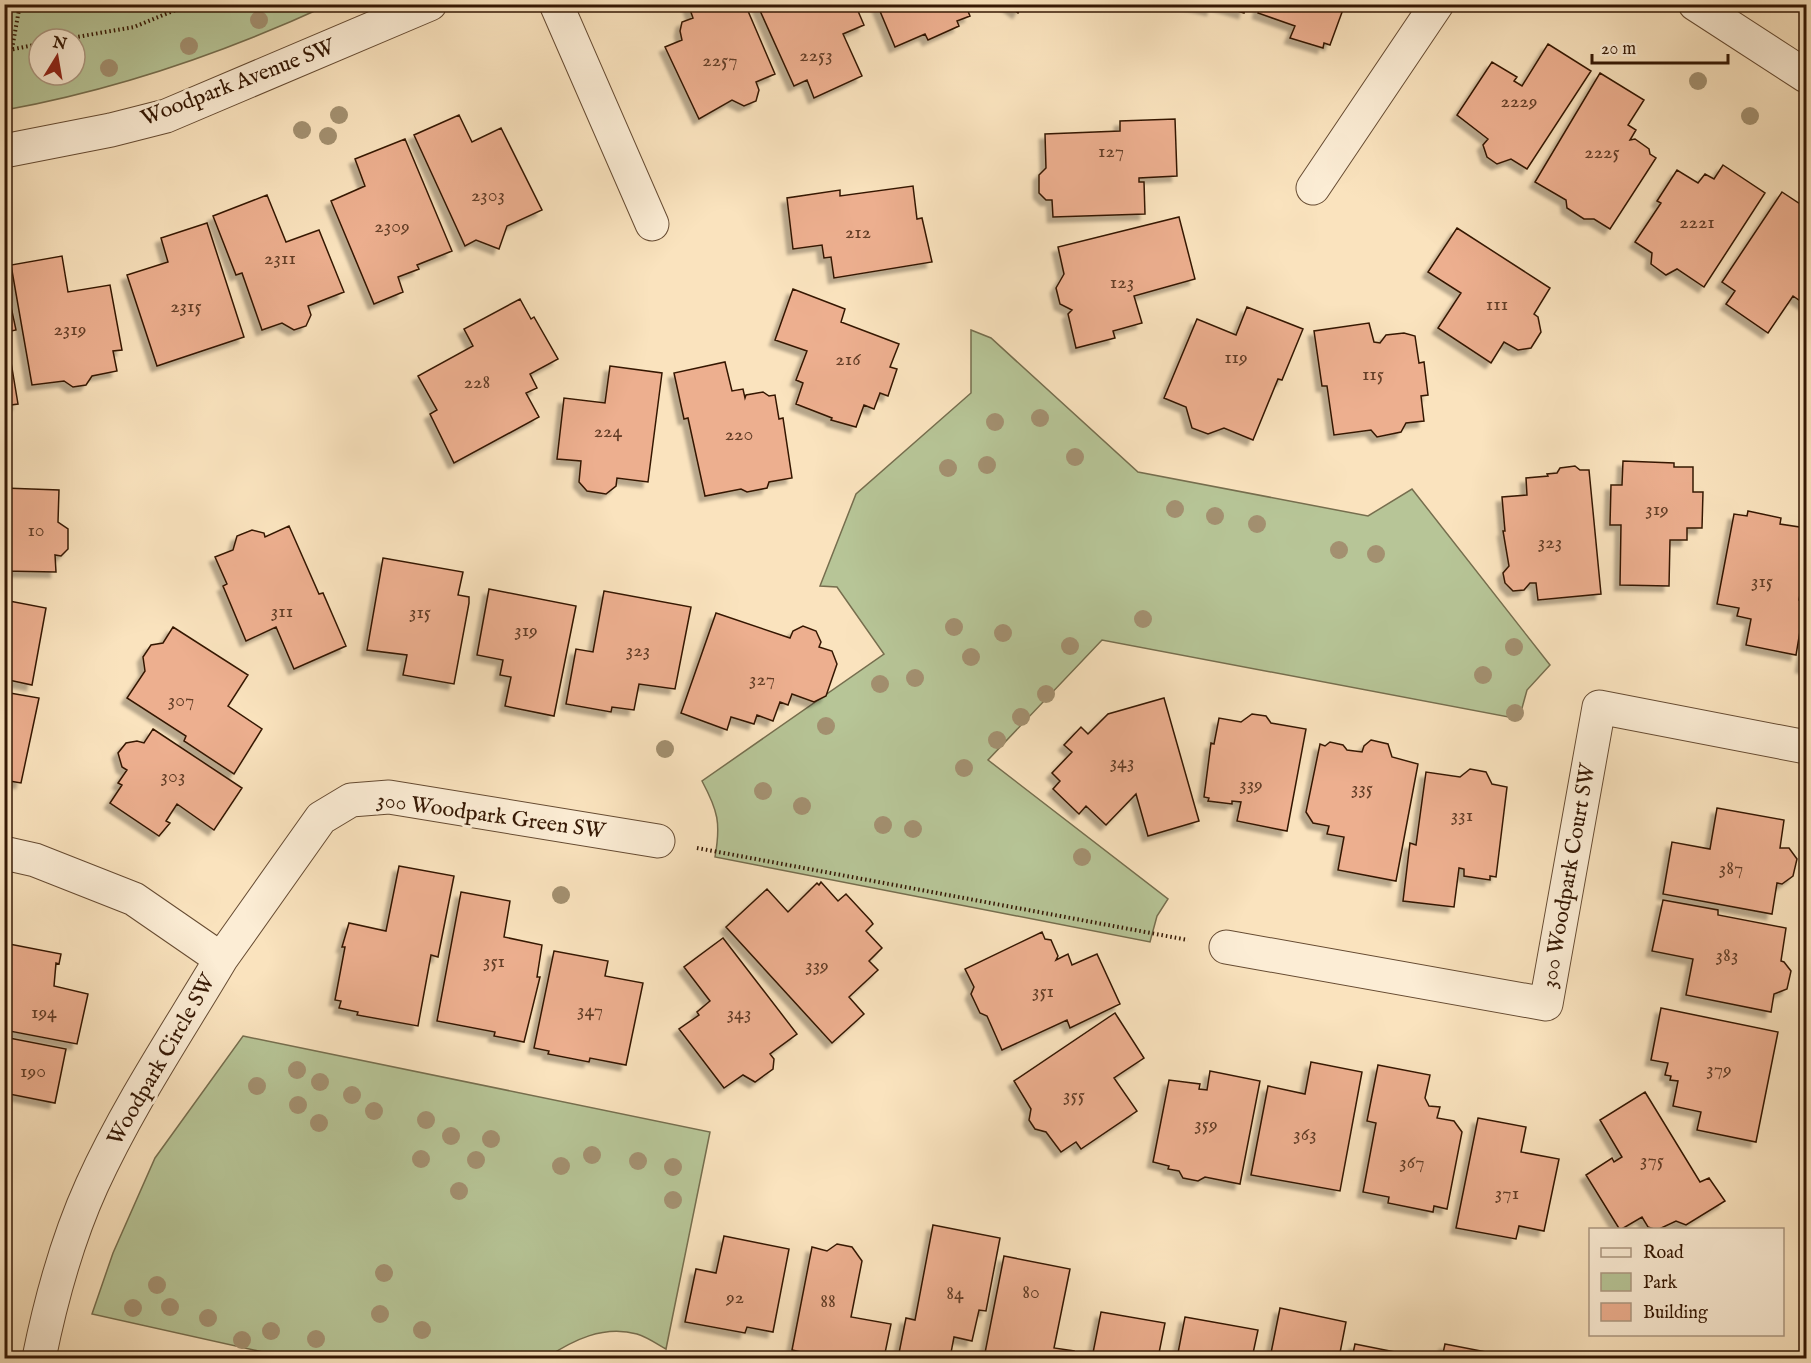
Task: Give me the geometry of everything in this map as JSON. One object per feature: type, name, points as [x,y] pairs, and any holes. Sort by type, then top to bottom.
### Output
[{"type":"street","name":"Woodpark Avenue SW","points":[[4,151],[111,130],[166,116],[430,4]]},
{"type":"street","points":[[556,4],[652,224]]},
{"type":"street","points":[[1313,188],[1437,4]]},
{"type":"street","points":[[1695,4],[1806,76]]},
{"type":"street","name":"300 Woodpark Court SW","points":[[1226,947],[1546,1004],[1599,707],[1806,747]]},
{"type":"street","name":"300 Woodpark Green SW","points":[[221,959],[321,818],[351,800],[389,798],[658,840]]},
{"type":"street","name":"Woodpark Circle SW","points":[[4,853],[35,860],[134,899],[221,959],[114,1140],[92,1185],[61,1264],[39,1359]]},
{"type":"path","points":[[12,49],[20,4]]},
{"type":"path","points":[[87,35],[134,27],[190,4]]},
{"type":"path","points":[[4,51],[27,46]]},
{"type":"path","points":[[658,840],[1226,947]]},
{"type":"green space","points":[[5,4],[328,4],[250,38],[170,68],[46,102],[5,110]]},
{"type":"green space","points":[[971,330],[991,338],[1138,472],[1368,516],[1412,489],[1550,665],[1527,690],[1519,719],[1102,640],[988,760],[1168,899],[1157,916],[1150,942],[715,857],[718,835],[717,818],[702,781],[884,654],[837,587],[820,586],[856,494],[971,393]]},
{"type":"green space","points":[[243,1036],[710,1132],[666,1349],[637,1334],[612,1331],[578,1340],[546,1358],[290,1358],[92,1314],[113,1253],[155,1158]]},
{"type":"building","points":[[688,4],[745,4],[775,74],[756,82],[759,90],[756,101],[744,106],[732,100],[699,119],[665,47],[682,40],[680,31],[682,22],[693,18]]},
{"type":"building","points":[[757,4],[855,4],[864,25],[843,34],[862,76],[814,98],[807,80],[794,86]]},
{"type":"building","points":[[877,4],[965,4],[970,16],[957,21],[959,26],[928,40],[925,34],[895,47]]},
{"type":"building","points":[[1006,4],[1023,4],[1018,13]]},
{"type":"building","points":[[1188,4],[1213,4],[1212,10]]},
{"type":"building","points":[[1214,4],[1246,4],[1244,13]]},
{"type":"building","points":[[1260,4],[1345,4],[1330,45],[1324,43],[1323,48],[1290,38],[1295,26],[1258,13]]},
{"type":"building","points":[[1548,44],[1591,71],[1527,169],[1511,159],[1497,164],[1487,157],[1483,145],[1488,139],[1457,115],[1492,62],[1517,77],[1514,81],[1522,86]]},
{"type":"building","points":[[1600,73],[1644,100],[1628,125],[1636,130],[1630,140],[1635,139],[1649,149],[1650,154],[1656,158],[1610,229],[1594,219],[1584,219],[1567,208],[1566,200],[1535,182]]},
{"type":"building","points":[[459,115],[472,142],[501,128],[542,210],[507,226],[499,249],[476,240],[465,246],[414,135]]},
{"type":"building","points":[[1175,119],[1177,176],[1139,178],[1139,182],[1144,182],[1145,214],[1053,217],[1052,200],[1046,200],[1039,193],[1039,175],[1046,168],[1045,134],[1120,131],[1120,121]]},
{"type":"building","points":[[405,139],[452,251],[417,265],[419,269],[398,277],[403,292],[374,304],[331,201],[365,186],[355,159]]},
{"type":"building","points":[[1723,165],[1765,193],[1704,287],[1677,269],[1666,275],[1651,264],[1652,253],[1635,242],[1661,203],[1657,201],[1677,170],[1698,183],[1705,174],[1714,179]]},
{"type":"building","points":[[913,186],[917,219],[922,218],[932,262],[834,278],[831,257],[824,258],[822,245],[793,249],[787,198],[840,190],[840,196]]},
{"type":"building","points":[[1782,192],[1806,208],[1806,305],[1793,296],[1768,333],[1726,304],[1735,291],[1722,282]]},
{"type":"building","points":[[267,195],[286,242],[319,230],[344,292],[308,306],[311,315],[306,326],[294,330],[282,323],[262,330],[242,273],[236,275],[213,216]]},
{"type":"building","points":[[1179,217],[1195,279],[1134,296],[1142,323],[1113,331],[1115,338],[1076,348],[1068,314],[1072,310],[1060,304],[1056,288],[1064,274],[1058,247]]},
{"type":"building","points":[[207,223],[244,337],[157,366],[127,275],[168,262],[161,238]]},
{"type":"building","points":[[1457,228],[1550,288],[1534,314],[1538,317],[1541,332],[1531,348],[1518,350],[1504,342],[1491,363],[1438,328],[1461,293],[1428,272]]},
{"type":"building","points":[[62,256],[68,292],[110,285],[122,350],[113,351],[117,371],[92,376],[86,385],[73,387],[64,381],[32,385],[11,265]]},
{"type":"building","points":[[4,274],[16,330],[6,332],[18,404],[4,406]]},
{"type":"building","points":[[793,289],[845,309],[841,322],[899,344],[890,367],[897,369],[888,396],[880,393],[874,409],[864,405],[856,427],[831,420],[832,418],[796,404],[803,383],[796,380],[807,351],[775,340]]},
{"type":"building","points":[[520,299],[531,319],[534,317],[558,359],[530,374],[537,388],[526,393],[539,417],[454,463],[430,414],[437,410],[418,376],[473,346],[464,329]]},
{"type":"building","points":[[1247,307],[1303,329],[1282,380],[1278,379],[1253,440],[1224,428],[1208,434],[1192,428],[1186,407],[1164,398],[1197,319],[1236,335]]},
{"type":"building","points":[[1369,323],[1374,342],[1380,343],[1386,335],[1404,333],[1415,336],[1419,363],[1424,362],[1428,395],[1421,396],[1424,421],[1406,423],[1401,432],[1377,437],[1371,430],[1334,435],[1327,386],[1322,386],[1314,331]]},
{"type":"building","points":[[725,362],[732,391],[743,389],[745,398],[746,395],[763,392],[769,396],[775,395],[779,419],[783,418],[792,478],[769,482],[767,488],[747,492],[741,489],[705,496],[688,418],[684,419],[674,373]]},
{"type":"building","points":[[610,366],[662,373],[648,482],[617,478],[616,486],[606,494],[587,491],[579,482],[581,461],[557,459],[564,398],[605,403]]},
{"type":"building","points":[[1623,461],[1674,463],[1674,467],[1693,467],[1693,492],[1703,492],[1702,528],[1687,528],[1687,540],[1670,540],[1669,586],[1620,585],[1621,525],[1610,525],[1611,485],[1622,485]]},
{"type":"building","points":[[1575,466],[1580,470],[1589,470],[1601,594],[1538,600],[1536,583],[1530,583],[1524,590],[1513,591],[1505,583],[1503,573],[1509,566],[1503,531],[1505,531],[1502,497],[1527,495],[1526,478],[1548,476],[1547,474],[1557,473],[1560,468]]},
{"type":"building","points":[[4,488],[59,490],[58,522],[68,529],[68,549],[61,556],[55,555],[56,572],[4,571]]},
{"type":"building","points":[[1748,511],[1781,518],[1780,524],[1806,528],[1806,562],[1799,600],[1805,602],[1796,655],[1746,645],[1751,619],[1737,616],[1739,608],[1717,604],[1734,514],[1747,516]]},
{"type":"building","points":[[289,526],[319,594],[323,593],[346,646],[294,669],[276,627],[246,641],[223,586],[227,584],[215,557],[233,550],[237,536],[252,530],[264,533],[265,537]]},
{"type":"building","points":[[383,558],[463,572],[458,595],[469,597],[469,603],[454,684],[403,675],[407,655],[367,650]]},
{"type":"building","points":[[489,589],[576,606],[554,716],[505,706],[511,677],[500,675],[503,660],[477,655]]},
{"type":"building","points":[[604,591],[691,607],[675,689],[639,684],[634,710],[612,707],[611,712],[566,704],[576,649],[593,652]]},
{"type":"building","points":[[4,600],[46,608],[32,685],[4,679]]},
{"type":"building","points":[[716,613],[790,638],[793,631],[803,626],[816,631],[821,642],[819,647],[832,651],[837,664],[826,696],[814,702],[792,694],[788,705],[780,702],[773,721],[757,715],[754,724],[731,717],[727,730],[681,713]]},
{"type":"building","points":[[173,627],[248,675],[228,706],[262,729],[234,774],[184,741],[186,736],[127,698],[145,671],[143,657],[151,645],[163,643]]},
{"type":"building","points":[[1806,637],[1806,668],[1801,667]]},
{"type":"building","points":[[4,692],[39,698],[21,783],[4,780]]},
{"type":"building","points":[[1164,698],[1199,821],[1148,836],[1136,794],[1106,825],[1086,806],[1079,814],[1053,789],[1060,781],[1052,773],[1072,752],[1064,745],[1081,727],[1088,734],[1108,714]]},
{"type":"building","points":[[1252,714],[1266,716],[1271,723],[1306,729],[1287,831],[1237,821],[1241,802],[1232,801],[1232,804],[1208,801],[1209,798],[1204,797],[1211,743],[1214,744],[1219,718],[1241,722]]},
{"type":"building","points":[[153,729],[242,788],[214,830],[177,804],[166,821],[170,823],[159,836],[110,803],[122,785],[118,783],[127,770],[122,767],[118,753],[126,743],[137,741],[144,743]]},
{"type":"building","points":[[1371,740],[1388,744],[1392,757],[1418,764],[1396,881],[1338,870],[1344,837],[1327,834],[1329,826],[1313,823],[1306,812],[1320,744],[1325,746],[1330,742],[1343,745],[1347,750],[1362,752],[1364,746]]},
{"type":"building","points":[[1470,769],[1486,772],[1492,784],[1507,787],[1496,877],[1490,876],[1490,880],[1464,876],[1464,869],[1459,868],[1454,907],[1403,901],[1410,843],[1416,845],[1426,772],[1460,777]]},
{"type":"building","points":[[1717,808],[1784,820],[1780,848],[1789,848],[1797,859],[1793,876],[1782,884],[1777,883],[1772,914],[1663,894],[1672,842],[1710,849]]},
{"type":"building","points":[[399,866],[454,876],[438,957],[431,955],[418,1026],[357,1015],[358,1012],[339,1008],[341,1001],[335,1000],[345,947],[342,947],[349,923],[386,931]]},
{"type":"building","points":[[821,882],[838,901],[846,894],[871,921],[873,924],[866,931],[882,948],[869,961],[878,970],[849,997],[864,1014],[832,1043],[726,927],[767,889],[788,912],[817,883],[819,885]]},
{"type":"building","points":[[461,892],[510,901],[504,937],[542,945],[537,977],[540,977],[524,1042],[494,1036],[495,1032],[437,1021]]},
{"type":"building","points":[[1663,900],[1718,910],[1718,915],[1786,928],[1781,961],[1791,971],[1787,989],[1774,994],[1771,1012],[1686,995],[1693,959],[1652,951]]},
{"type":"building","points":[[1042,932],[1045,939],[1051,940],[1058,956],[1056,960],[1068,954],[1072,965],[1097,954],[1120,1004],[1070,1028],[1067,1020],[1002,1050],[987,1016],[980,1013],[971,994],[974,987],[965,969]]},
{"type":"building","points":[[723,938],[797,1034],[770,1054],[774,1059],[773,1069],[755,1082],[743,1075],[724,1088],[679,1029],[699,1015],[697,1012],[710,1001],[684,967]]},
{"type":"building","points":[[4,943],[61,954],[59,964],[56,963],[54,986],[88,994],[77,1044],[4,1030]]},
{"type":"building","points":[[554,951],[608,961],[605,976],[643,983],[626,1065],[590,1058],[589,1062],[548,1054],[549,1051],[534,1048]]},
{"type":"building","points":[[1661,1008],[1778,1032],[1756,1142],[1697,1130],[1701,1112],[1673,1106],[1678,1081],[1670,1080],[1671,1076],[1665,1075],[1668,1063],[1651,1060]]},
{"type":"building","points":[[1115,1013],[1144,1058],[1114,1078],[1137,1111],[1081,1149],[1076,1142],[1061,1152],[1046,1132],[1035,1129],[1029,1120],[1031,1109],[1014,1081]]},
{"type":"building","points":[[4,1037],[66,1049],[55,1103],[4,1093]]},
{"type":"building","points":[[1311,1062],[1362,1072],[1340,1191],[1251,1175],[1268,1086],[1305,1094]]},
{"type":"building","points":[[1378,1065],[1430,1075],[1425,1098],[1429,1106],[1440,1107],[1437,1118],[1454,1121],[1462,1132],[1447,1209],[1434,1206],[1433,1212],[1388,1203],[1389,1197],[1363,1192],[1376,1123],[1367,1121]]},
{"type":"building","points":[[1210,1071],[1260,1081],[1240,1184],[1205,1177],[1198,1181],[1183,1178],[1179,1171],[1153,1162],[1169,1080],[1200,1084],[1199,1089],[1207,1090]]},
{"type":"building","points":[[1645,1092],[1700,1182],[1709,1178],[1725,1201],[1686,1225],[1676,1221],[1661,1228],[1651,1228],[1642,1217],[1623,1228],[1619,1228],[1586,1175],[1612,1158],[1614,1162],[1622,1157],[1600,1120]]},
{"type":"building","points":[[1478,1118],[1526,1127],[1521,1152],[1559,1159],[1544,1231],[1519,1226],[1516,1239],[1456,1228]]},
{"type":"building","points":[[933,1225],[1000,1238],[986,1311],[979,1310],[972,1341],[954,1337],[950,1358],[898,1358],[906,1318],[915,1320]]},
{"type":"building","points":[[724,1236],[789,1249],[773,1332],[747,1327],[745,1333],[685,1322],[696,1269],[716,1273]]},
{"type":"building","points":[[837,1244],[852,1247],[862,1261],[851,1317],[891,1324],[884,1358],[819,1358],[820,1356],[792,1350],[812,1247],[827,1251]]},
{"type":"building","points":[[1004,1256],[1070,1269],[1054,1348],[1074,1351],[1073,1358],[984,1358]]},
{"type":"building","points":[[1280,1308],[1346,1322],[1339,1358],[1270,1358]]},
{"type":"building","points":[[1101,1312],[1165,1323],[1158,1358],[1092,1358]]},
{"type":"building","points":[[1185,1317],[1258,1330],[1252,1358],[1177,1358]]},
{"type":"building","points":[[1355,1344],[1385,1350],[1426,1358],[1352,1358]]},
{"type":"building","points":[[1445,1344],[1517,1358],[1442,1358]]},
{"type":"building","points":[[1542,1352],[1573,1358],[1541,1358]]}]
